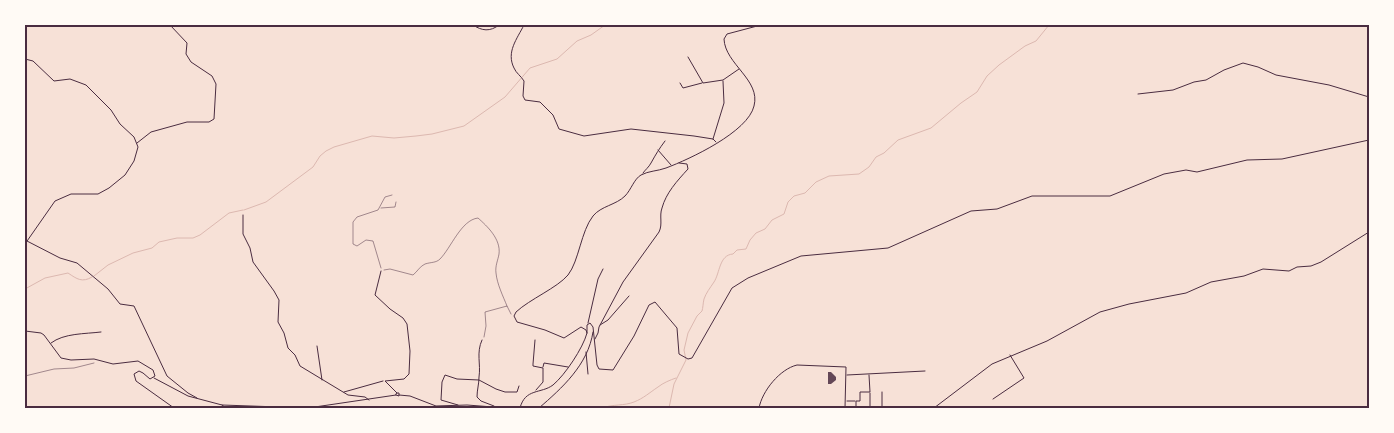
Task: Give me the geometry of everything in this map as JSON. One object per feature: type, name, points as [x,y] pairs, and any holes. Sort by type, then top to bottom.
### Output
[{"type":"street","points":[[136,144],[151,132],[187,122],[210,122],[214,119],[216,84],[212,76],[191,62],[186,54],[187,43],[170,25]]},
{"type":"street","points":[[472,25],[486,30],[499,25]]},
{"type":"street","points":[[524,25],[511,48],[511,60],[515,71],[523,79],[523,96],[525,100],[540,102],[553,115],[559,129],[584,136],[632,130],[713,139],[717,143]]},
{"type":"street","points":[[642,174],[672,166],[717,143],[750,116],[754,106],[754,92],[726,49],[724,39],[727,34],[761,25]]},
{"type":"street","points":[[688,57],[703,82]]},
{"type":"street","points":[[25,59],[33,61],[54,81],[70,80],[86,85],[134,137],[138,147],[134,161],[125,175],[109,188],[98,194],[71,194],[54,202],[25,244]]},
{"type":"street","points":[[1138,94],[1173,90],[1194,82],[1206,80],[1224,70],[1244,63],[1276,75],[1329,85],[1369,97]]},
{"type":"street","points":[[680,83],[683,88],[703,82],[723,80],[739,69]]},
{"type":"street","points":[[713,139],[724,103],[723,80]]},
{"type":"street","points":[[588,324],[591,324],[593,329],[599,369],[612,370],[634,336],[649,305],[651,302],[655,302],[677,328],[679,354],[688,359],[695,355],[732,288],[739,282],[802,256],[888,248],[971,211],[997,209],[1032,196],[1110,196],[1164,174],[1186,170],[1197,172],[1247,160],[1282,159],[1369,140]]},
{"type":"street","points":[[587,333],[581,327],[568,337],[560,337],[545,330],[517,322],[514,316],[521,308],[562,281],[569,274],[593,216],[597,211],[622,198],[650,165],[653,156],[665,141]]},
{"type":"street","points":[[658,150],[672,166]]},
{"type":"street","points":[[595,340],[600,325],[624,282],[660,232],[662,208],[667,196],[688,169],[686,164],[678,163]]},
{"type":"street","points":[[243,215],[243,234],[250,248],[253,262],[279,300],[278,322],[284,333],[288,348],[295,355],[300,366],[351,397],[366,397],[369,400]]},
{"type":"street","points":[[934,408],[982,371],[1010,355],[1047,341],[1100,312],[1128,304],[1186,294],[1211,282],[1244,276],[1263,269],[1289,271],[1297,267],[1311,266],[1321,262],[1369,232]]},
{"type":"street","points":[[26,241],[60,258],[77,263],[108,289],[120,304],[134,306],[167,376],[188,393],[198,398]]},
{"type":"street","points":[[536,390],[551,386],[568,367],[587,333],[598,279],[603,269]]},
{"type":"street","points":[[343,392],[384,381],[403,379],[408,377],[410,372],[407,324],[405,320],[390,310],[375,295],[381,271]]},
{"type":"street","points":[[600,325],[608,320],[628,296]]},
{"type":"street","points":[[539,408],[571,379],[586,352],[593,329]]},
{"type":"street","points":[[25,331],[41,333],[61,358],[113,364],[138,361],[153,370],[154,378]]},
{"type":"street","points":[[50,344],[65,336],[101,332]]},
{"type":"street","points":[[482,340],[479,347],[478,399],[494,406]]},
{"type":"street","points":[[535,340],[533,366],[543,368]]},
{"type":"street","points":[[317,346],[323,381]]},
{"type":"street","points":[[586,352],[588,374]]},
{"type":"street","points":[[993,400],[1024,378],[1010,355]]},
{"type":"street","points":[[520,408],[523,399],[536,390],[543,382],[544,363],[568,367]]},
{"type":"street","points":[[759,408],[761,398],[777,377],[790,367],[797,365],[846,367],[846,408]]},
{"type":"street","points":[[174,408],[136,381],[134,374],[141,371],[148,378],[154,378],[188,396],[222,405],[308,408],[398,394],[410,396],[436,406],[460,405],[506,408]]},
{"type":"street","points":[[846,375],[925,371]]},
{"type":"street","points":[[460,405],[441,400],[443,376],[448,375],[458,379],[479,380],[496,390],[505,392],[517,392],[519,386]]},
{"type":"street","points":[[869,375],[870,408]]},
{"type":"street","points":[[777,377],[782,378]]},
{"type":"street","points":[[384,381],[398,394]]},
{"type":"street","points":[[846,401],[860,401],[860,392],[870,392]]},
{"type":"street","points":[[882,392],[882,408]]},
{"type":"street","points":[[856,401],[856,408]]},
{"type":"street","points":[[222,405],[226,408]]},
{"type":"path","points":[[392,195],[385,197],[380,208],[375,212],[354,218],[353,242],[357,246],[366,240],[373,241],[381,271],[390,269],[413,275],[425,264],[439,260],[469,222],[473,218],[478,218],[488,227],[497,243],[499,255],[496,263],[496,273],[506,306],[514,316]]},
{"type":"path","points":[[380,208],[395,207],[396,202]]},
{"type":"path","points":[[482,340],[486,326],[485,312],[506,306]]},
{"type":"path","points":[[25,376],[57,368],[80,367],[98,361]]},
{"type":"building","points":[[828,372],[831,372],[836,377],[836,380],[831,384],[828,384]]},
{"type":"waterway","points":[[244,210],[266,202],[313,167],[320,156],[334,147],[372,136],[394,138],[416,136],[464,126],[505,97],[530,68],[557,59],[577,41],[591,35],[605,25]]},
{"type":"waterway","points":[[669,408],[674,384],[686,360],[684,350],[688,333],[697,316],[702,311],[705,297],[716,278],[722,261],[737,250],[746,249],[756,233],[765,229],[772,220],[784,214],[788,202],[794,196],[805,193],[816,182],[829,176],[859,174],[869,167],[876,157],[884,153],[898,140],[931,128],[977,92],[987,76],[999,65],[1025,46],[1036,41],[1049,25]]},
{"type":"waterway","points":[[94,276],[108,265],[133,253],[152,248],[159,242],[177,238],[193,238],[200,235],[229,213],[243,210]]},
{"type":"waterway","points":[[25,289],[45,278],[68,273],[85,280],[92,277]]},
{"type":"waterway","points":[[602,408],[634,402],[662,384],[676,378]]}]
